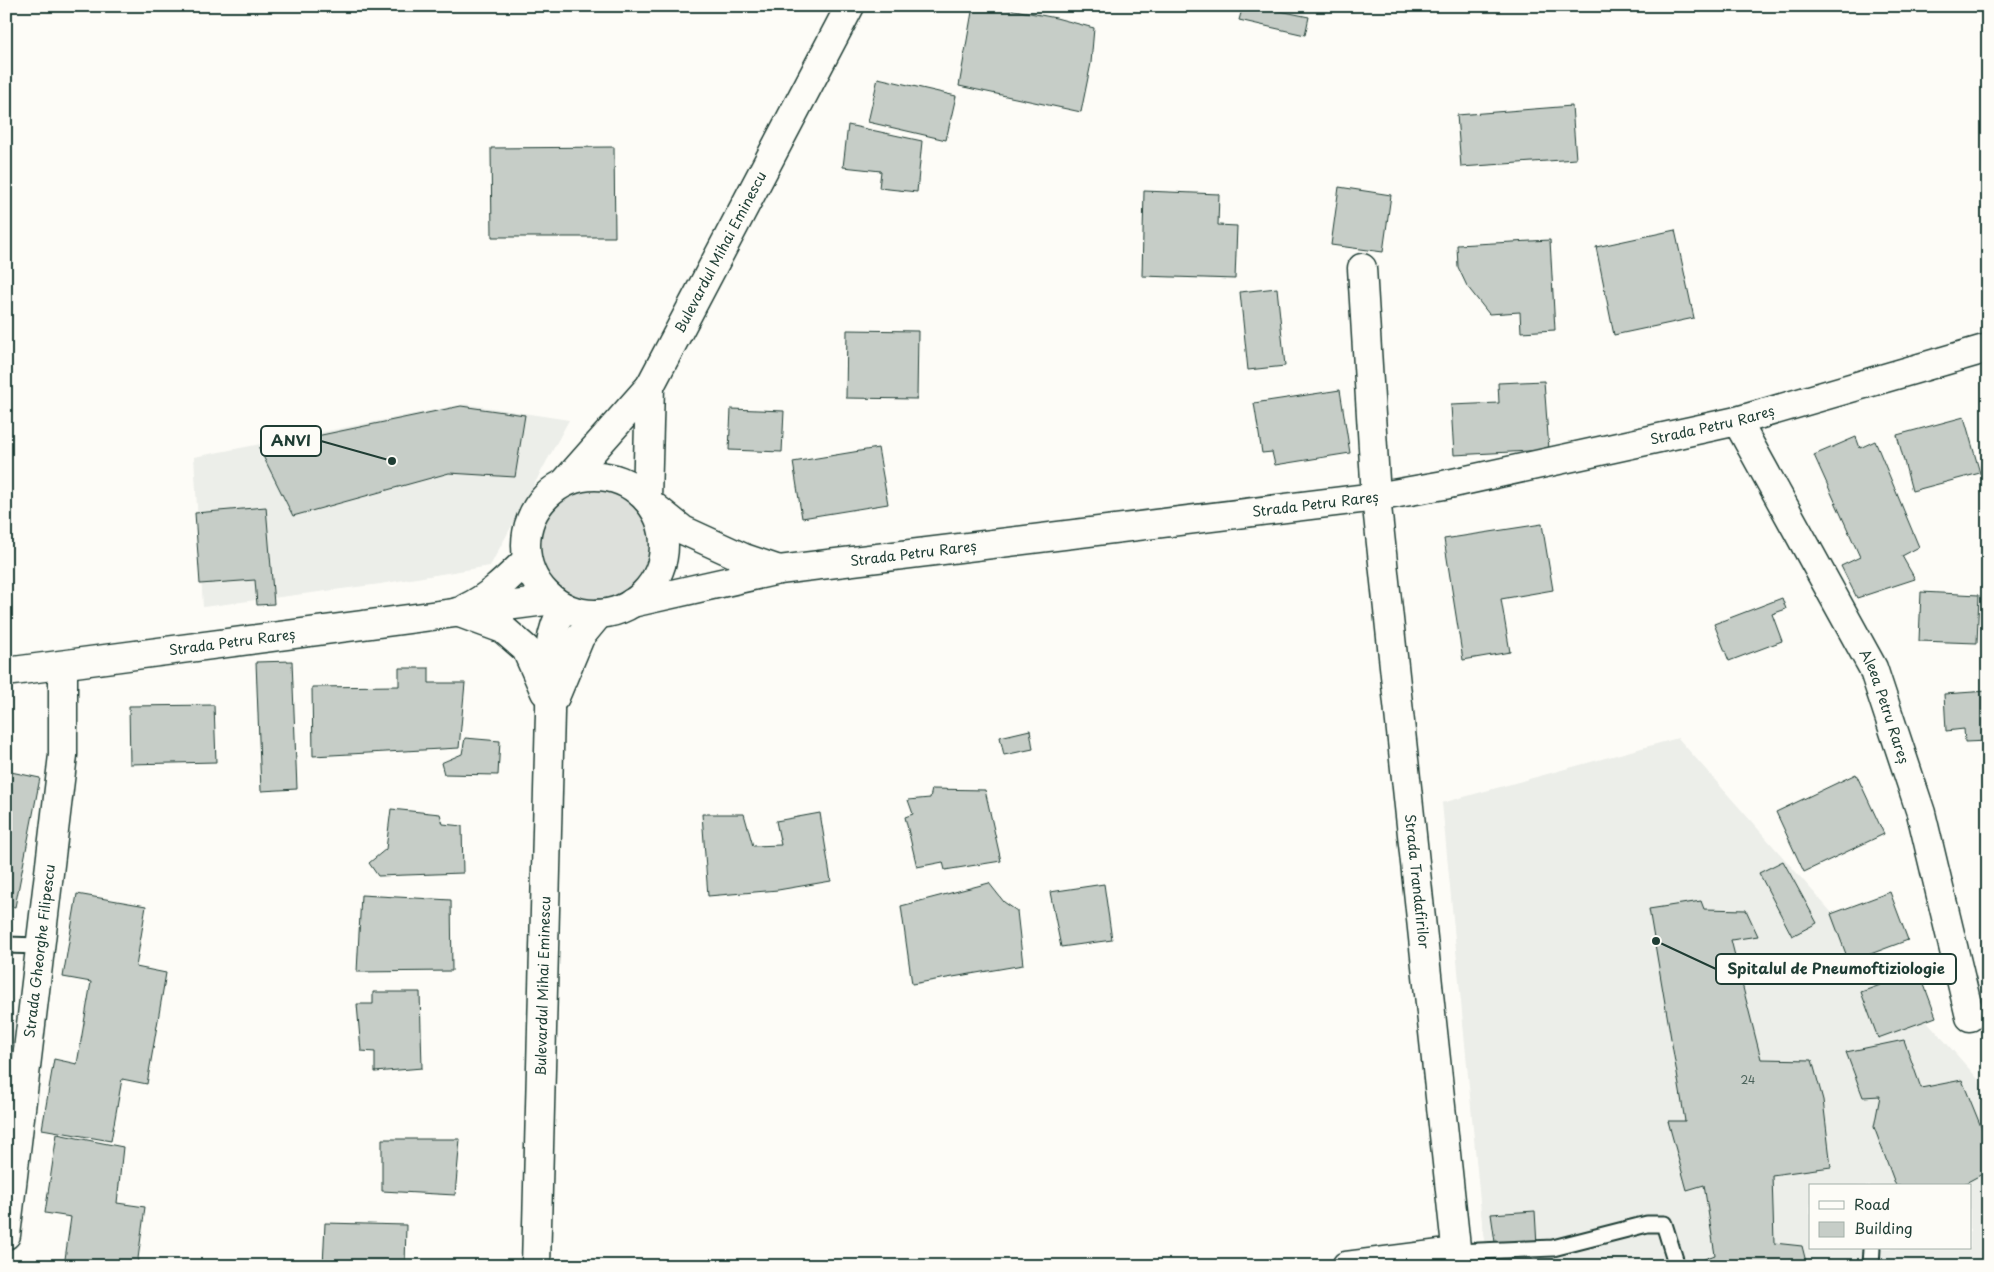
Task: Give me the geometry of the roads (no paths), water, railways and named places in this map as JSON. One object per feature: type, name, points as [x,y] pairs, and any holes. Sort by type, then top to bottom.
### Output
[{"type":"street","name":"Bulevardul Mihai Eminescu","points":[[566,481],[650,386],[850,6]]},
{"type":"street","name":"Strada Trandafirilor","points":[[1362,268],[1376,498],[1457,1259]]},
{"type":"street","name":"Strada Petru Rareș","points":[[632,603],[779,570],[1376,498],[1738,421],[1988,348]]},
{"type":"street","points":[[650,386],[650,502],[662,527],[664,549],[660,570],[648,589],[632,603],[616,611],[599,614],[582,613],[559,604],[536,582],[527,560],[526,536],[532,514],[546,494],[566,481],[588,475],[610,477],[630,485],[650,502],[683,530],[744,558],[779,570]]},
{"type":"street","name":"Aleea Petru Rareș","points":[[1738,421],[1873,668],[1921,814],[1970,1018]]},
{"type":"street","name":"Strada Petru Rareș","points":[[457,612],[477,603],[488,595],[527,560]]},
{"type":"street","name":"Bulevardul Mihai Eminescu","points":[[536,1266],[550,708],[549,665],[551,634],[559,604]]},
{"type":"street","name":"Strada Petru Rareș","points":[[6,672],[63,666],[457,612],[559,604]]},
{"type":"street","points":[[457,612],[503,629],[526,649],[541,680],[550,708]]},
{"type":"street","name":"Bulevardul Mihai Eminescu","points":[[550,708],[580,637],[599,614]]},
{"type":"street","name":"Strada Gheorghe Filipescu","points":[[6,1234],[63,755],[63,666]]},
{"type":"street","points":[[1346,1266],[1457,1259]]},
{"type":"lane","points":[[6,945],[40,946]]},
{"type":"lane","points":[[1457,1259],[1553,1248],[1647,1224],[1664,1224],[1677,1266]]},
{"type":"lane","points":[[1871,1266],[1872,1250]]},
{"type":"place","name":"ANVI","points":[[392,461]]},
{"type":"place","name":"Spitalul de Pneumoftiziologie","points":[[1656,941]]}]
